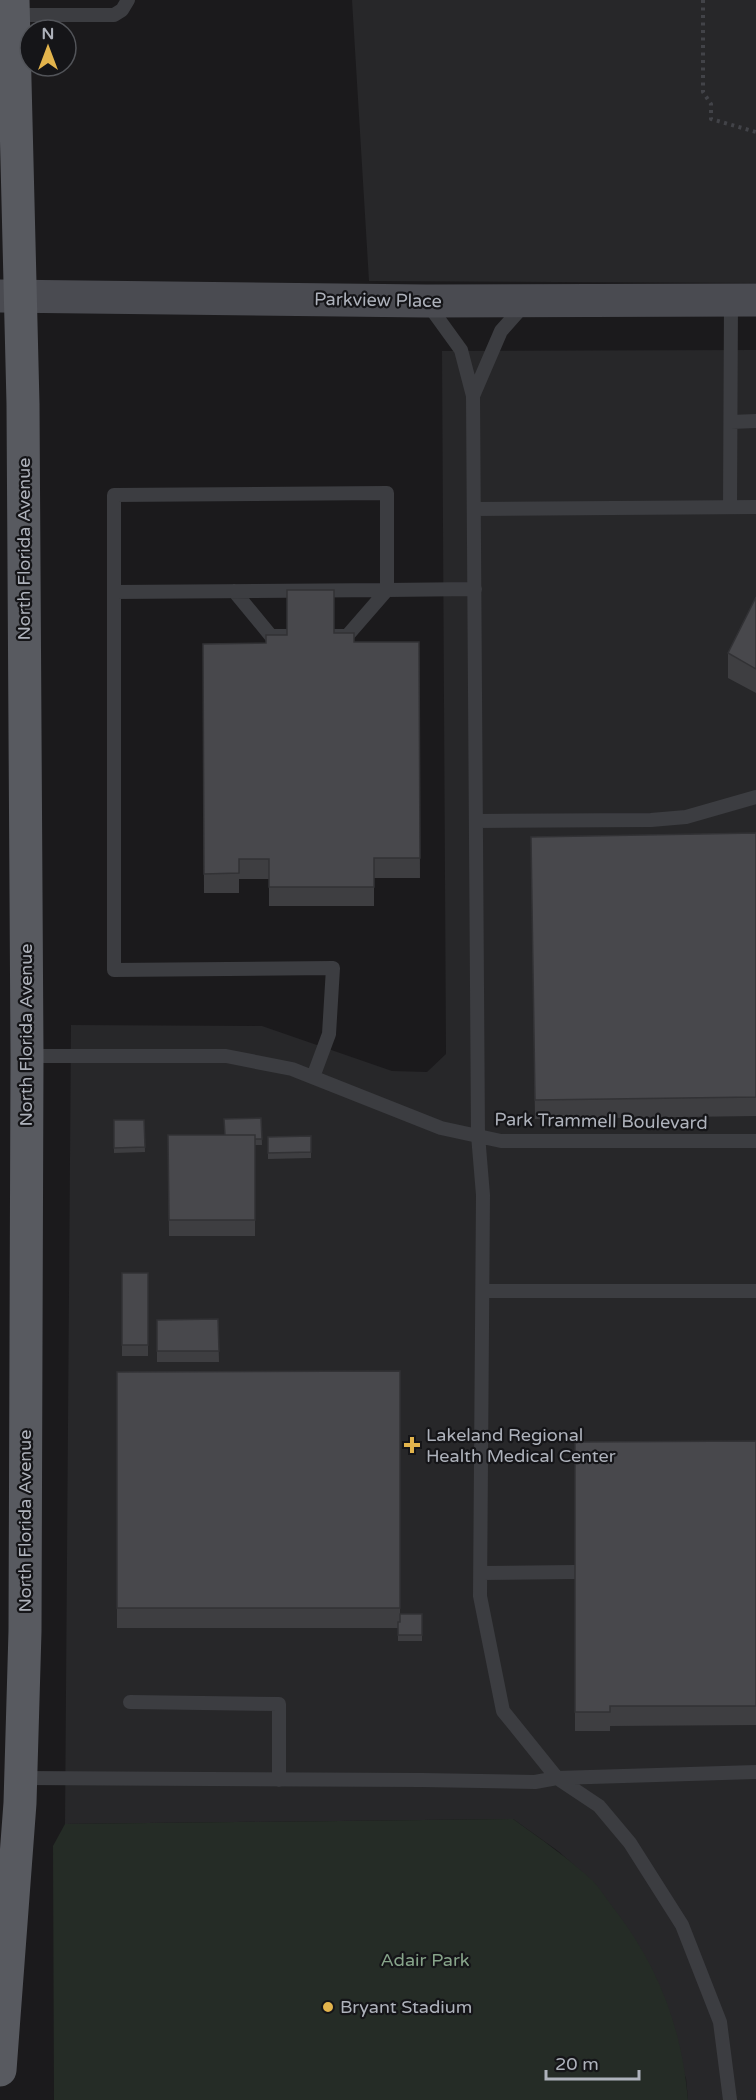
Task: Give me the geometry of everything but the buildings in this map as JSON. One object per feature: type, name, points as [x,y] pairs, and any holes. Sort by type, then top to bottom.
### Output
[{"type":"main road","name":"North Florida Avenue","points":[[0,2070],[21,1778],[25,1631],[27,1056],[23,404],[10,296],[13,8]]},
{"type":"street","name":"Parkview Place","points":[[10,296],[426,301],[743,300]]},
{"type":"lane","points":[[13,8],[114,15],[122,10],[128,0]]},
{"type":"lane","points":[[473,396],[501,331],[529,300]]},
{"type":"lane","points":[[730,507],[731,422],[743,300]]},
{"type":"lane","points":[[426,301],[461,350],[473,396],[478,1135],[483,1196],[480,1596],[503,1711],[557,1778],[599,1806],[630,1843],[682,1925],[720,2022],[730,2100]]},
{"type":"lane","points":[[731,422],[756,421]]},
{"type":"lane","points":[[313,1077],[329,1034],[333,968],[114,970],[114,495],[387,493],[387,590],[347,636],[334,636]]},
{"type":"lane","points":[[475,509],[756,507]]},
{"type":"lane","points":[[114,592],[475,589]]},
{"type":"lane","points":[[234,591],[271,636],[287,636]]},
{"type":"lane","points":[[477,821],[651,820],[686,817],[756,797]]},
{"type":"lane","name":"Park Trammell Boulevard","points":[[27,1056],[226,1056],[292,1069],[441,1128],[501,1141],[756,1141]]},
{"type":"lane","points":[[483,1292],[756,1291]]},
{"type":"lane","points":[[481,1573],[575,1572]]},
{"type":"lane","points":[[130,1702],[279,1704],[279,1780]]},
{"type":"lane","points":[[21,1778],[536,1782],[557,1778],[756,1772]]},
{"type":"path","points":[[703,0],[703,92],[711,104],[711,119],[756,132]]},
{"type":"shaded area","points":[[352,0],[756,0],[756,283],[369,281]]},
{"type":"shaded area","name":"Lakeland Regional Health Medical Center","points":[[756,350],[756,2100],[688,2100],[686,2078],[594,1883],[558,1851],[513,1819],[65,1824],[71,1025],[262,1026],[392,1071],[427,1072],[446,1054],[442,351]]},
{"type":"green space","name":"Adair Park","points":[[513,1819],[593,1881],[631,1932],[656,1976],[666,2000],[680,2048],[688,2100],[54,2100],[53,1846],[65,1824]]},
{"type":"place","name":"Lakeland Regional Health Medical Center","points":[[412,1445]]},
{"type":"place","name":"Bryant Stadium","points":[[328,2007]]}]
